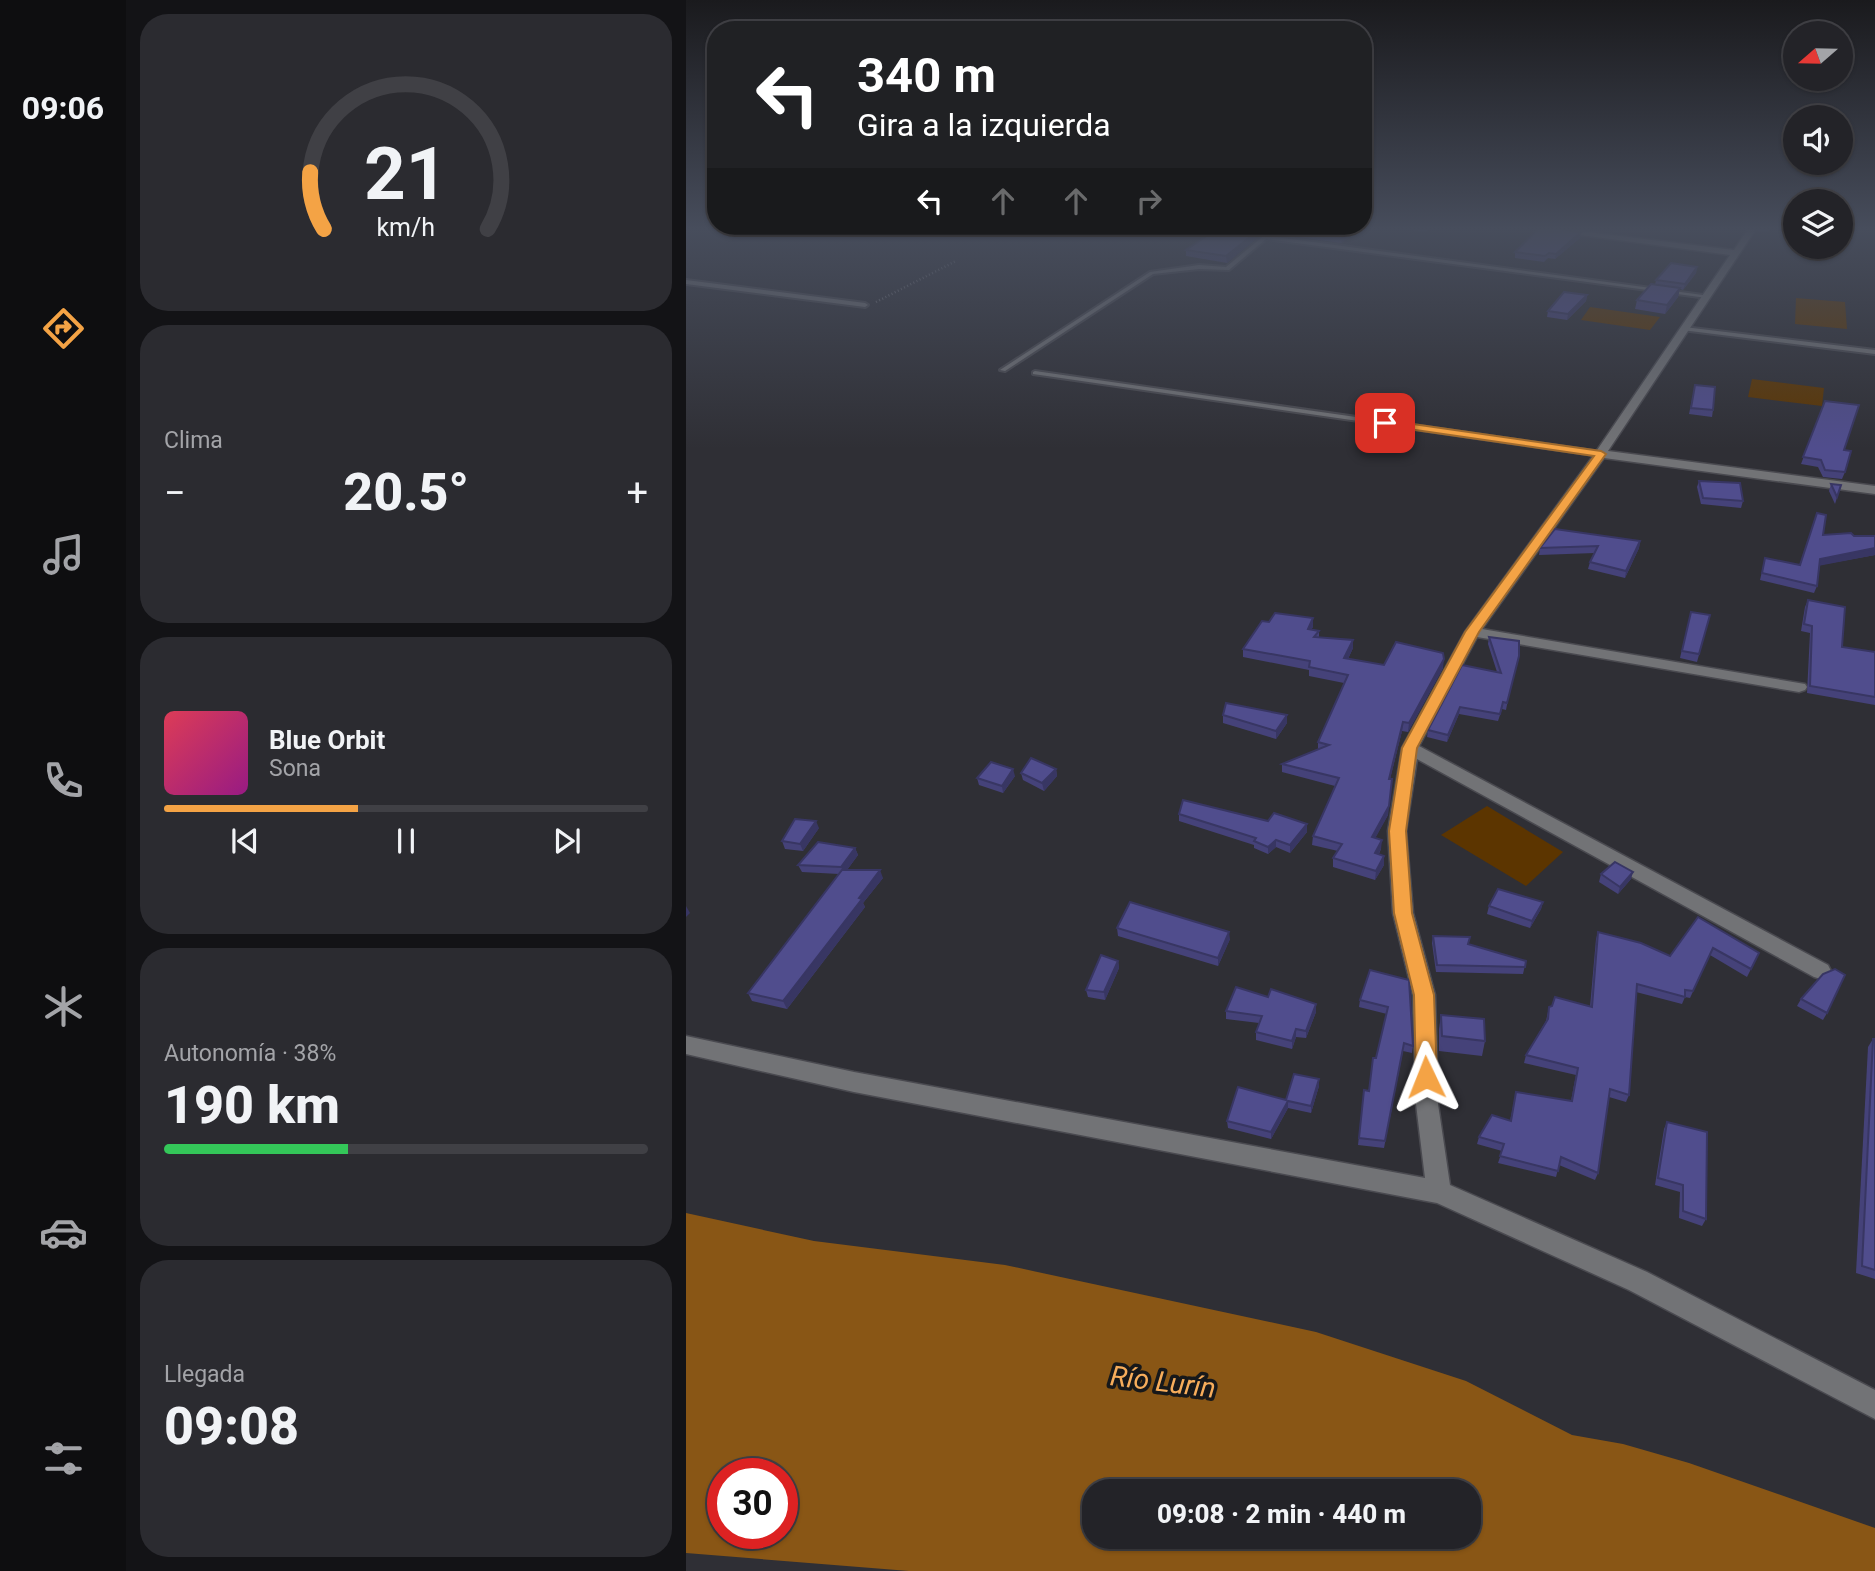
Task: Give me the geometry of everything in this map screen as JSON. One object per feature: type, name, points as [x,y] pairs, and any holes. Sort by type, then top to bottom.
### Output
[{"type":"street","points":[[1438,1192],[1427,1104],[1424,995],[1403,913],[1397,831],[1410,748],[1472,632],[1601,454],[1703,302]]},
{"type":"street","points":[[1601,454],[1875,490]]},
{"type":"street","points":[[1472,632],[1799,687]]},
{"type":"street","points":[[1410,748],[1821,971]]},
{"type":"street","points":[[686,1045],[854,1082],[1438,1192],[1638,1281],[1875,1405]]},
{"type":"lane","points":[[844,302],[865,305]]},
{"type":"lane","points":[[1003,370],[1107,302]]},
{"type":"lane","points":[[1684,329],[1875,352]]},
{"type":"lane","points":[[1035,373],[1601,454]]},
{"type":"path","points":[[865,305],[876,302]]},
{"type":"shaded area","points":[[1796,302],[1845,302],[1847,329],[1795,324]]},
{"type":"shaded area","points":[[1590,307],[1660,317],[1650,330],[1581,320]]},
{"type":"shaded area","points":[[1752,379],[1824,388],[1822,406],[1748,397]]},
{"type":"shaded area","points":[[1487,806],[1563,852],[1526,886],[1441,835]]},
{"type":"water","name":"Río Lurín","points":[[686,1213],[814,1241],[1005,1265],[1316,1332],[1466,1381],[1572,1435],[1623,1444],[1689,1463],[1875,1528],[1875,1571],[909,1571],[686,1553]]},
{"type":"building","points":[[1555,302],[1580,302],[1568,314],[1548,311]]},
{"type":"building","points":[[1695,385],[1715,387],[1713,410],[1691,408]]},
{"type":"building","points":[[1825,401],[1859,405],[1844,450],[1851,451],[1845,472],[1825,470],[1821,460],[1803,457]]},
{"type":"building","points":[[1699,481],[1740,483],[1743,501],[1703,498]]},
{"type":"building","points":[[1831,484],[1841,485],[1837,497]]},
{"type":"building","points":[[1817,513],[1826,515],[1823,535],[1851,533],[1854,536],[1875,536],[1875,548],[1820,559],[1817,586],[1762,573],[1765,558],[1800,565]]},
{"type":"building","points":[[1555,529],[1640,541],[1626,571],[1590,562],[1598,546],[1540,548]]},
{"type":"building","points":[[1808,600],[1845,607],[1842,647],[1875,652],[1875,697],[1810,686],[1812,626],[1804,624]]},
{"type":"building","points":[[1691,612],[1710,615],[1699,654],[1682,651]]},
{"type":"building","points":[[1275,613],[1313,618],[1308,629],[1319,631],[1314,637],[1353,640],[1344,658],[1384,665],[1396,642],[1443,653],[1444,659],[1409,723],[1403,722],[1389,779],[1392,779],[1389,806],[1372,837],[1382,840],[1375,853],[1384,856],[1376,871],[1333,858],[1342,844],[1313,836],[1339,778],[1282,764],[1329,745],[1318,742],[1348,675],[1309,667],[1310,661],[1243,649],[1262,621],[1269,622]]},
{"type":"building","points":[[1489,637],[1519,641],[1519,656],[1507,703],[1503,702],[1500,714],[1460,707],[1448,735],[1428,730],[1462,665],[1501,673]]},
{"type":"building","points":[[1226,703],[1287,715],[1276,731],[1223,715]]},
{"type":"building","points":[[1031,758],[1056,769],[1042,783],[1021,773]]},
{"type":"building","points":[[991,762],[1013,769],[1002,786],[977,778]]},
{"type":"building","points":[[1183,800],[1268,821],[1274,813],[1307,824],[1290,845],[1276,840],[1268,847],[1254,841],[1256,838],[1179,814]]},
{"type":"building","points":[[795,819],[816,821],[800,844],[782,841]]},
{"type":"building","points":[[818,842],[855,848],[841,867],[798,865]]},
{"type":"building","points":[[1615,862],[1633,872],[1620,887],[1601,874]]},
{"type":"building","points":[[842,870],[880,870],[859,898],[862,899],[783,1001],[748,993]]},
{"type":"building","points":[[1498,889],[1543,902],[1532,921],[1489,906]]},
{"type":"building","points":[[1130,902],[1229,932],[1218,958],[1117,928]]},
{"type":"building","points":[[1698,917],[1759,953],[1751,969],[1713,948],[1693,991],[1685,990],[1685,997],[1637,984],[1629,1095],[1610,1089],[1598,1173],[1561,1157],[1558,1171],[1500,1156],[1504,1144],[1479,1137],[1492,1115],[1511,1121],[1516,1092],[1572,1101],[1578,1068],[1526,1055],[1548,1019],[1549,1007],[1555,997],[1592,1007],[1598,932],[1641,943],[1670,956]]},
{"type":"building","points":[[1433,936],[1470,937],[1468,944],[1526,961],[1525,967],[1437,965]]},
{"type":"building","points":[[1101,955],[1118,961],[1104,992],[1086,990]]},
{"type":"building","points":[[1835,969],[1845,975],[1827,1013],[1801,999],[1823,974]]},
{"type":"building","points":[[1370,970],[1409,980],[1413,1046],[1404,1043],[1385,1141],[1359,1138],[1364,1090],[1369,1091],[1373,1058],[1376,1058],[1388,1007],[1360,1000]]},
{"type":"building","points":[[1236,987],[1268,997],[1271,989],[1316,1004],[1306,1031],[1296,1029],[1292,1041],[1256,1032],[1262,1016],[1226,1011]]},
{"type":"building","points":[[1441,1015],[1484,1019],[1485,1041],[1442,1036]]},
{"type":"building","points":[[1875,1039],[1875,1270],[1862,1266]]},
{"type":"building","points":[[1294,1074],[1319,1079],[1311,1106],[1288,1101],[1271,1132],[1227,1121],[1238,1087],[1286,1100]]},
{"type":"building","points":[[1667,1122],[1707,1132],[1706,1219],[1683,1211],[1683,1185],[1658,1178]]},
{"type":"route","points":[[1385,423],[1601,454],[1472,632],[1410,748],[1397,831],[1403,913],[1424,995],[1426,1077]]}]
